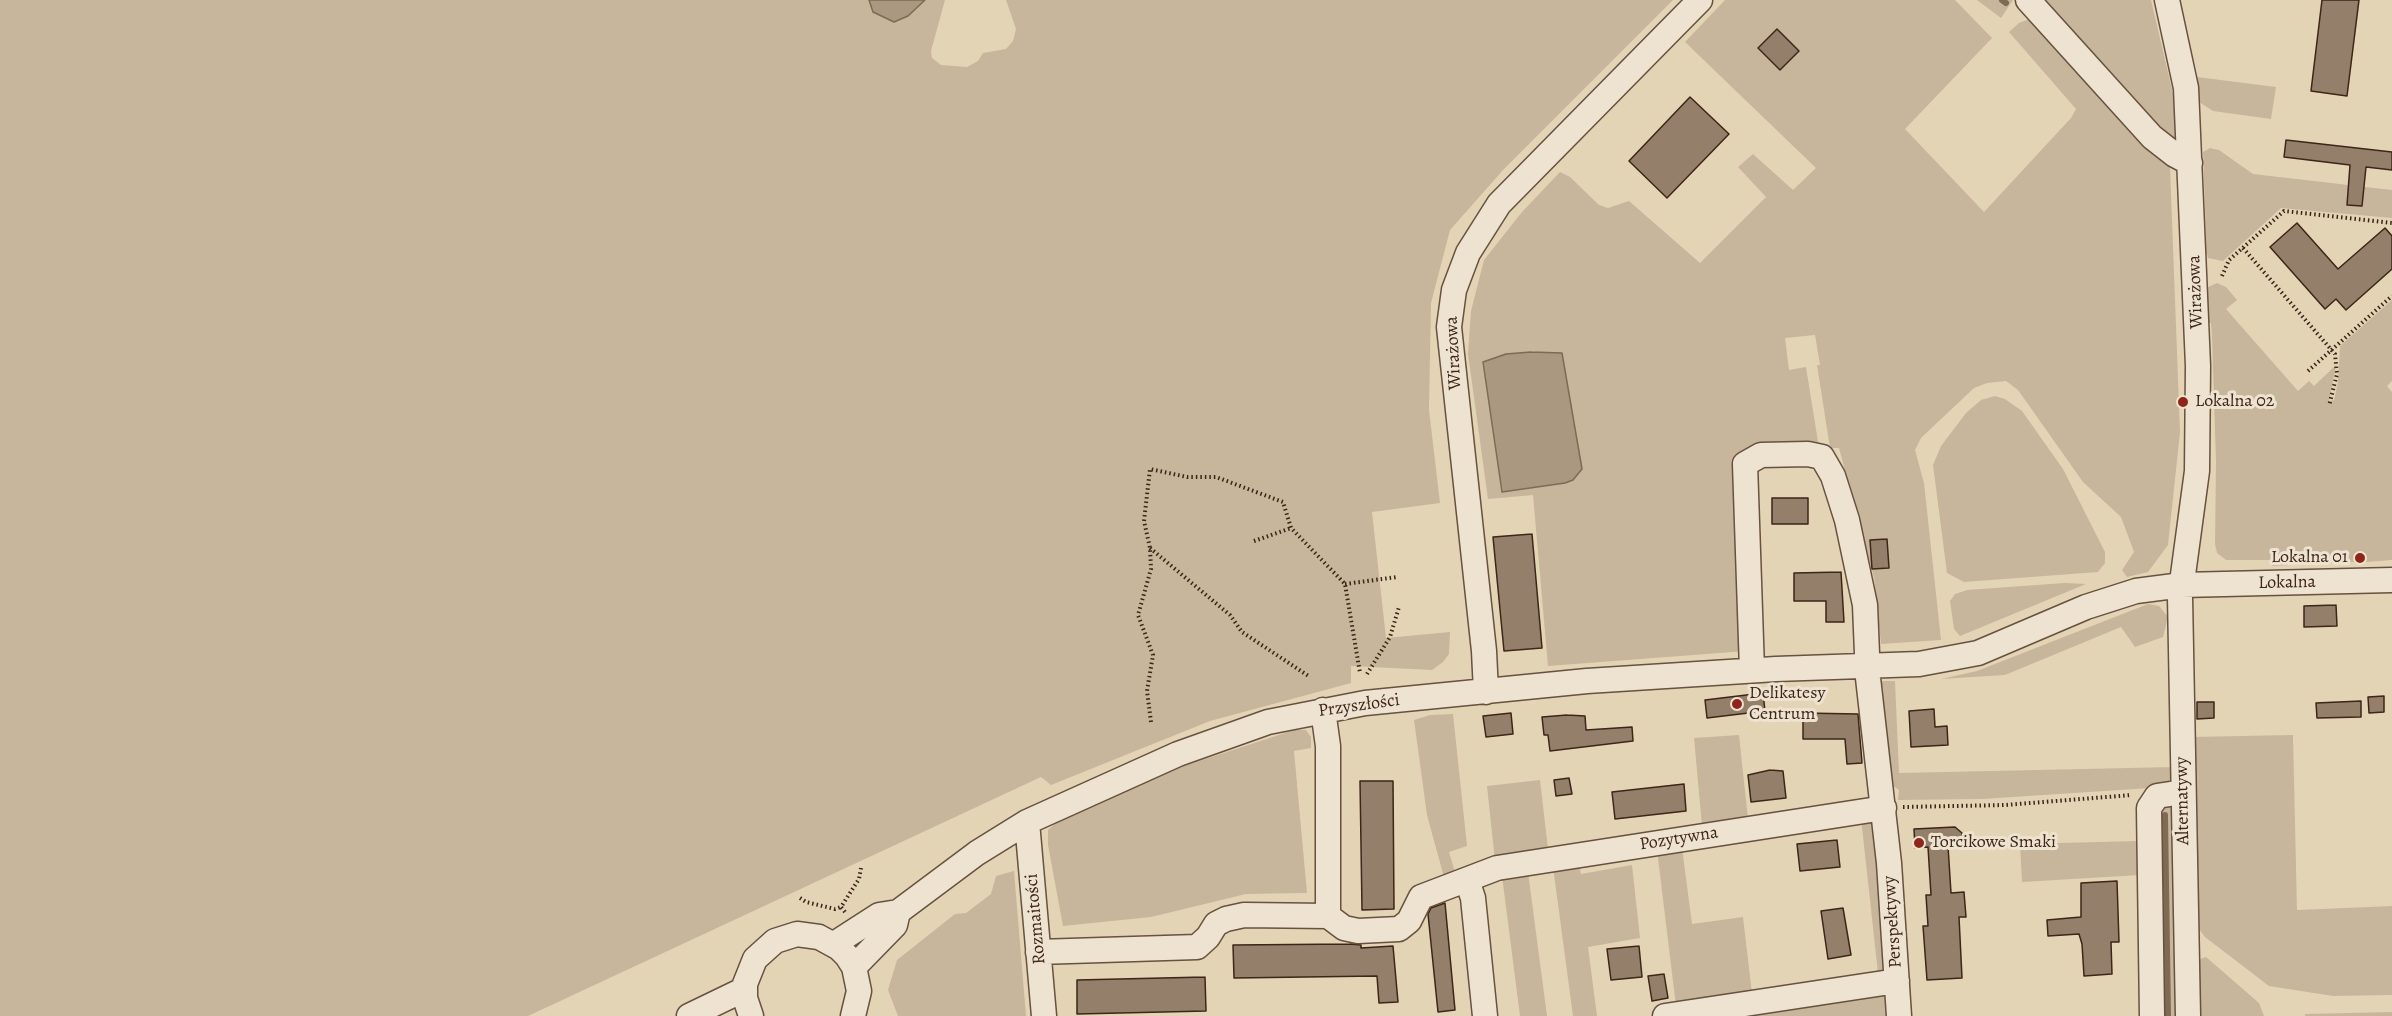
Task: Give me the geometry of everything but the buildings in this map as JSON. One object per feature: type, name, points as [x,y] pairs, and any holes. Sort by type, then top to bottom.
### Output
[{"type":"street","name":"Wirażowa","points":[[1486,692],[1484,651],[1449,327],[1454,290],[1468,253],[1499,204],[1700,0]]},
{"type":"street","points":[[2028,0],[2152,137],[2168,151],[2190,163]]},
{"type":"street","name":"Wirażowa","points":[[2167,0],[2186,88],[2198,366],[2197,471],[2182,585]]},
{"type":"street","name":"Perspektywy","points":[[1665,1016],[1897,981],[1884,808],[1868,666],[1862,583],[1833,476],[1822,457],[1808,454],[1761,455],[1745,464],[1752,670]]},
{"type":"street","name":"Lokalna","points":[[1868,666],[1919,663],[1968,656],[2118,595],[2182,585],[2392,580]]},
{"type":"street","name":"Alternatywy","points":[[2182,585],[2180,597],[2188,1016]]},
{"type":"street","name":"Przyszłości","points":[[834,944],[879,915],[898,912],[977,853],[1027,822],[1178,754],[1233,733],[1323,710],[1365,703],[1587,681],[1752,670],[1868,666]]},
{"type":"street","points":[[1038,952],[1188,948],[1203,943],[1212,929],[1226,919],[1244,915],[1328,916],[1328,746],[1323,710]]},
{"type":"street","points":[[2152,1016],[2149,808],[2153,801],[2162,794],[2183,792]]},
{"type":"street","name":"Pozytywna","points":[[1328,916],[1344,928],[1358,931],[1399,929],[1409,921],[1421,897],[1497,868],[1884,808]]},
{"type":"street","name":"Rozmaitości","points":[[1027,822],[1044,1016]]},
{"type":"street","points":[[1471,878],[1485,1016]]},
{"type":"street","name":"Przyszłości","points":[[854,967],[895,925],[898,912]]},
{"type":"street","points":[[751,1016],[745,989],[748,971],[755,959],[775,941],[797,934],[808,934],[834,944],[854,967],[859,991],[854,1016]]},
{"type":"street","points":[[1897,981],[1899,1016]]},
{"type":"street","points":[[689,1016],[745,989]]},
{"type":"path","points":[[2222,276],[2229,260],[2284,211],[2392,223]]},
{"type":"path","points":[[2243,248],[2332,349],[2337,361],[2337,374],[2329,406]]},
{"type":"path","points":[[2308,371],[2392,297]]},
{"type":"path","points":[[1151,722],[1148,691],[1152,655],[1138,615],[1150,569],[1150,548],[1144,521],[1150,469],[1187,477],[1216,477],[1283,502],[1292,528],[1345,584],[1360,673]]},
{"type":"path","points":[[1254,542],[1292,528]]},
{"type":"path","points":[[1150,548],[1230,615],[1242,632],[1310,677]]},
{"type":"path","points":[[1345,584],[1397,577]]},
{"type":"path","points":[[1367,674],[1390,637],[1399,607]]},
{"type":"path","points":[[1884,808],[2005,805],[2133,795],[2153,801]]},
{"type":"path","points":[[800,898],[806,902],[835,909],[841,907],[859,879],[861,868]]},
{"type":"path","points":[[841,907],[848,916]]},
{"type":"shaded area","points":[[0,0],[945,0],[931,51],[932,58],[941,65],[967,67],[978,61],[983,53],[1006,49],[1013,41],[1016,29],[1006,0],[1673,0],[1504,169],[1450,230],[1431,303],[1429,410],[1440,503],[1372,512],[1386,638],[1450,632],[1449,654],[1432,670],[1351,666],[1351,683],[1210,721],[1051,785],[1041,777],[528,1016],[0,1016]]},
{"type":"shaded area","points":[[869,0],[925,0],[908,16],[894,22],[873,12]]},
{"type":"shaded area","points":[[1725,0],[1955,0],[1992,38],[1905,129],[1984,212],[2071,118],[2076,109],[2009,32],[2019,23],[2032,18],[2170,167],[2180,432],[2168,545],[2148,572],[2127,577],[2122,570],[2134,552],[2121,517],[2083,482],[2018,390],[2006,381],[1987,383],[1974,388],[1921,438],[1915,450],[1924,483],[1941,640],[1881,644],[1874,577],[1839,448],[1830,448],[1817,365],[1820,365],[1815,335],[1785,338],[1789,370],[1806,367],[1819,448],[1741,451],[1746,651],[1548,666],[1533,495],[1488,499],[1468,354],[1471,311],[1484,260],[1522,212],[1560,172],[1570,177],[1599,205],[1608,208],[1629,201],[1700,263],[1766,197],[1738,167],[1753,154],[1793,190],[1816,168],[1685,42]]},
{"type":"shaded area","points":[[1977,0],[2013,0],[2001,18]]},
{"type":"shaded area","points":[[2044,0],[2151,0],[2173,94],[2177,148]]},
{"type":"shaded area","points":[[2197,77],[2276,87],[2271,119],[2213,111],[2199,102]]},
{"type":"shaded area","points":[[2210,148],[2219,150],[2253,174],[2392,190],[2392,218],[2281,208],[2223,261],[2208,258],[2207,254],[2202,255],[2201,236],[2206,235],[2203,152]]},
{"type":"shaded area","points":[[2217,283],[2226,287],[2237,300],[2226,309],[2298,391],[2309,381],[2314,386],[2336,365],[2329,401],[2334,400],[2338,382],[2340,346],[2392,300],[2392,381],[2387,386],[2392,392],[2392,560],[2366,562],[2365,556],[2355,557],[2354,562],[2272,566],[2271,560],[2226,560],[2217,553],[2212,337],[2211,323],[2204,324],[2206,288]]},
{"type":"shaded area","points":[[1562,353],[1582,469],[1573,480],[1565,483],[1502,492],[1483,362],[1506,354]]},
{"type":"shaded area","points":[[1995,396],[2005,399],[2022,411],[2063,469],[2105,552],[2105,563],[2098,572],[1964,582],[1947,573],[1933,465],[1941,446],[1966,413],[1981,400]]},
{"type":"shaded area","points":[[2065,583],[2086,584],[1960,636],[1954,629],[1950,601],[1955,594],[1967,590]]},
{"type":"shaded area","points":[[2148,604],[2159,606],[2168,617],[2163,637],[2135,647],[2121,627],[2005,675],[1941,679],[1977,671]]},
{"type":"shaded area","points":[[1878,681],[1895,681],[1899,773],[2174,767],[2174,776],[2166,787],[1982,799],[1898,800],[1899,790],[1887,782]]},
{"type":"shaded area","points":[[1453,714],[1467,846],[1449,852],[1456,876],[1445,881],[1427,815],[1414,720],[1430,715]]},
{"type":"shaded area","points":[[1294,730],[1306,730],[1311,737],[1311,748],[1294,751],[1307,893],[1246,894],[1151,917],[1063,926],[1048,845],[1048,830],[1056,823],[1175,769]]},
{"type":"shaded area","points":[[1739,735],[1748,819],[1702,826],[1694,738]]},
{"type":"shaded area","points":[[2293,735],[2297,910],[2392,906],[2392,995],[2333,996],[2269,986],[2205,937],[2193,921],[2190,737]]},
{"type":"shaded area","points":[[1540,780],[1548,849],[1495,861],[1487,786]]},
{"type":"shaded area","points":[[2162,804],[2175,804],[2180,1016],[2159,1016],[2156,816]]},
{"type":"shaded area","points":[[1872,816],[1888,963],[1882,973],[1878,973],[1861,818]]},
{"type":"shaded area","points":[[2139,841],[2140,875],[2022,882],[2020,844]]},
{"type":"shaded area","points":[[1682,848],[1692,924],[1743,917],[1752,994],[1676,1006],[1657,850]]},
{"type":"shaded area","points":[[1579,863],[1581,874],[1632,865],[1640,938],[1588,947],[1597,1016],[1573,1016],[1553,867]]},
{"type":"shaded area","points":[[1014,871],[1026,1016],[898,1016],[888,990],[897,960],[955,914],[966,913],[991,894],[996,876]]},
{"type":"shaded area","points":[[1528,872],[1547,1016],[1520,1016],[1502,876]]},
{"type":"shaded area","points":[[2206,957],[2259,1003],[2264,1016],[2197,1016],[2195,961]]},
{"type":"shaded area","points":[[1890,990],[1891,1016],[1724,1016]]},
{"type":"shaded area","points":[[2392,1012],[2392,1016],[2305,1016],[2305,1014]]},
{"type":"waterway","points":[[2002,0],[2006,3]]},
{"type":"waterway","points":[[2165,815],[2168,1016]]},
{"type":"place","name":"Lokalna 02","points":[[2183,402]]},
{"type":"place","name":"Lokalna 01","points":[[2360,558]]},
{"type":"place","name":"Delikatesy Centrum","points":[[1737,704]]},
{"type":"place","name":"Torcikowe Smaki","points":[[1919,843]]}]
